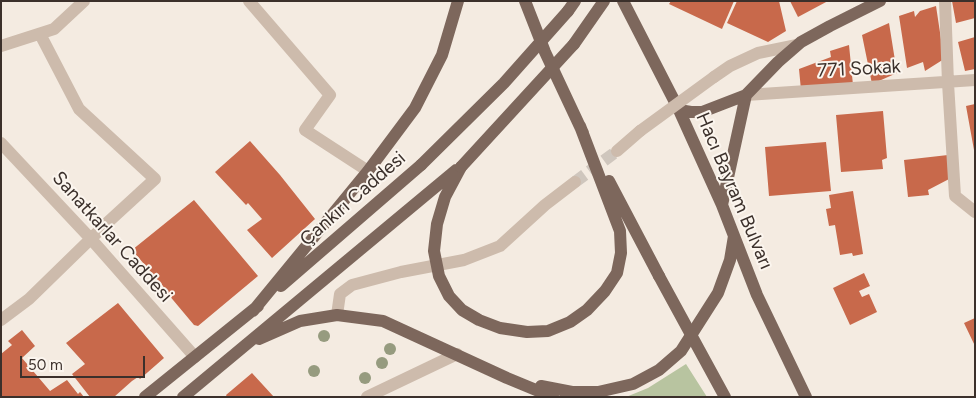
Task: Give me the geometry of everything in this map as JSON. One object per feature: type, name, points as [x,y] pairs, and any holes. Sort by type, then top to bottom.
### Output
[{"type":"main road","points":[[253,311],[368,171],[415,108],[442,55],[458,1]]},
{"type":"main road","points":[[525,1],[545,52],[580,126],[725,397]]},
{"type":"main road","points":[[183,397],[461,167],[574,44],[604,1]]},
{"type":"main road","name":"Hacı Bayram Bulvarı","points":[[623,1],[679,110],[722,205],[757,295],[806,397]]},
{"type":"main road","points":[[679,110],[702,112],[746,95],[778,62],[797,46],[830,26],[880,1]]},
{"type":"main road","name":"Çankırı Caddesi","points":[[145,397],[253,311],[421,165],[504,83],[572,6]]},
{"type":"main road","points":[[722,205],[746,95]]},
{"type":"main road","points":[[461,167],[444,197],[437,224],[434,251],[439,276],[449,296],[462,310],[479,320],[500,328],[527,332],[548,331],[570,322],[587,310],[617,273],[621,253],[620,231],[580,126]]},
{"type":"main road","points":[[507,378],[572,392],[598,392],[633,384],[659,370],[681,351],[718,293],[730,260],[734,234]]},
{"type":"main road","points":[[245,346],[300,321],[337,315],[383,321],[507,378],[554,397]]},
{"type":"street","points":[[1,46],[54,30],[84,1]]},
{"type":"street","points":[[249,1],[330,95],[305,130],[368,171]]},
{"type":"street","points":[[945,1],[948,83],[956,196],[975,212]]},
{"type":"street","points":[[1,320],[29,299],[154,179],[78,109],[40,34]]},
{"type":"street","points":[[617,151],[640,131],[730,66],[758,53],[797,46]]},
{"type":"street","name":"771 Sokak","points":[[746,95],[975,80]]},
{"type":"street","name":"Sanatkarlar Caddesi","points":[[1,143],[91,239],[195,357]]},
{"type":"street","points":[[337,315],[340,294],[352,285],[401,272],[464,260],[500,246],[545,205],[575,182]]},
{"type":"street","points":[[367,397],[457,354]]},
{"type":"green space","points":[[686,364],[707,397],[626,397],[648,388]]},
{"type":"building","points":[[671,1],[734,1],[722,29],[669,4]]},
{"type":"building","points":[[737,1],[779,1],[786,31],[768,42],[727,23]]},
{"type":"building","points":[[790,1],[828,1],[798,17]]},
{"type":"building","points":[[952,1],[975,1],[975,18],[956,23]]},
{"type":"building","points":[[936,6],[944,59],[925,71],[923,62],[907,68],[899,16],[914,11],[915,17],[920,11]]},
{"type":"building","points":[[889,23],[897,73],[872,84],[862,35]]},
{"type":"building","points":[[975,37],[975,69],[965,71],[958,42]]},
{"type":"building","points":[[849,45],[853,85],[801,90],[799,69],[831,57],[830,51]]},
{"type":"building","points":[[975,104],[975,149],[974,150],[966,106]]},
{"type":"building","points":[[883,111],[887,158],[882,160],[883,169],[841,172],[836,115]]},
{"type":"building","points":[[250,141],[315,219],[272,258],[247,230],[262,219],[215,172]]},
{"type":"building","points":[[826,142],[831,191],[769,196],[765,147]]},
{"type":"building","points":[[948,155],[951,178],[928,190],[929,195],[908,197],[904,160]]},
{"type":"building","points":[[853,191],[863,254],[853,256],[852,253],[840,255],[835,225],[829,226],[826,209],[831,208],[829,195]]},
{"type":"building","points":[[194,200],[258,276],[198,326],[194,325],[132,250]]},
{"type":"building","points":[[864,273],[870,286],[859,291],[862,297],[869,294],[877,312],[850,325],[833,288]]},
{"type":"building","points":[[118,303],[164,358],[140,379],[138,377],[132,381],[114,397],[90,397],[72,374],[85,364],[66,343]]},
{"type":"building","points":[[975,318],[975,346],[964,323]]},
{"type":"building","points":[[22,330],[35,346],[22,358],[50,391],[67,380],[78,394],[80,392],[84,397],[1,397],[1,354],[12,345],[8,341]]},
{"type":"building","points":[[252,373],[274,397],[227,397],[226,395]]},
{"type":"tunnel","points":[[575,182],[617,151]]}]
